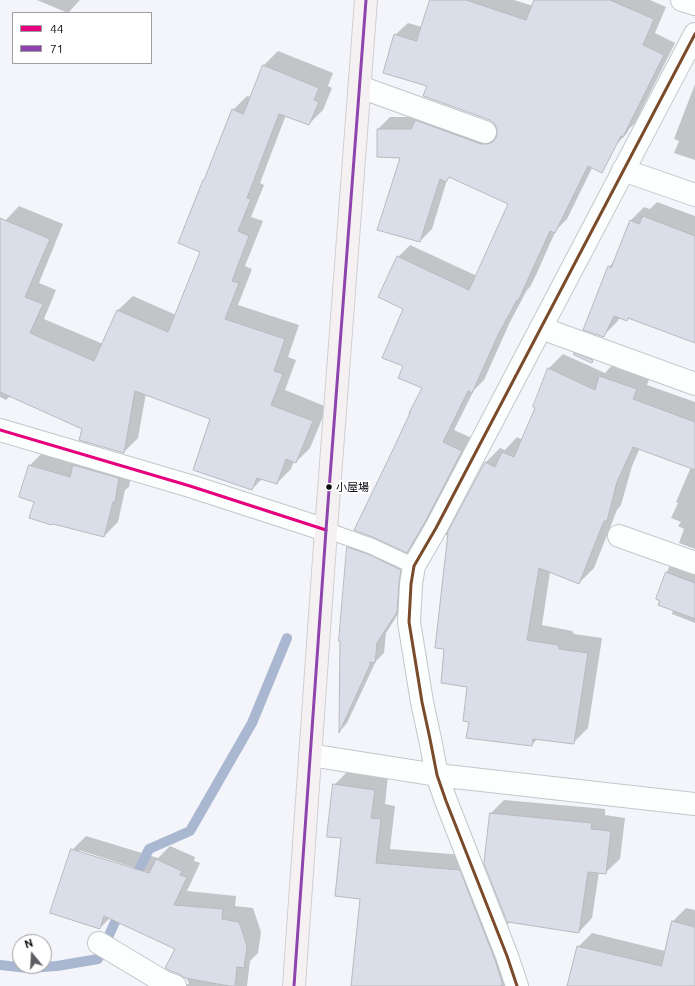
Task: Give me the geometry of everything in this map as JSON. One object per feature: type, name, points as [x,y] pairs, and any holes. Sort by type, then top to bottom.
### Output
[{"type":"main road","points":[[294,986],[326,530],[366,0]]},
{"type":"street","points":[[682,0],[695,4]]},
{"type":"street","points":[[517,986],[507,956],[437,775],[422,702],[409,622],[411,584],[414,566],[436,528],[695,34]]},
{"type":"street","points":[[360,87],[485,132]]},
{"type":"street","points":[[623,170],[695,195]]},
{"type":"street","points":[[541,328],[695,384]]},
{"type":"street","points":[[0,430],[190,486],[326,530]]},
{"type":"street","points":[[619,536],[695,563]]},
{"type":"street","points":[[310,755],[437,775],[695,804]]},
{"type":"street","points":[[99,943],[164,982],[175,986]]},
{"type":"lane","points":[[326,530],[371,546],[414,566]]},
{"type":"building","points":[[430,0],[466,0],[526,20],[534,0],[610,0],[654,19],[643,45],[664,55],[623,137],[621,136],[602,173],[588,166],[555,233],[550,231],[518,301],[517,300],[498,335],[472,393],[468,391],[443,442],[462,451],[407,553],[354,530],[422,388],[398,378],[403,366],[382,358],[403,309],[378,297],[397,256],[469,290],[508,204],[449,177],[446,182],[440,179],[420,242],[377,230],[400,158],[377,157],[377,129],[411,129],[415,120],[481,144],[493,142],[497,136],[495,124],[490,120],[423,96],[427,86],[383,73],[394,34],[416,41]]},
{"type":"building","points":[[263,65],[319,88],[314,100],[319,102],[309,125],[279,114],[247,198],[251,199],[238,231],[249,236],[232,281],[239,283],[225,319],[285,339],[274,371],[283,374],[271,405],[313,421],[296,463],[286,459],[277,484],[257,478],[252,490],[193,470],[210,419],[135,391],[124,453],[79,440],[82,429],[0,392],[0,218],[50,239],[25,297],[43,304],[30,333],[94,361],[117,310],[168,332],[200,252],[178,243],[232,109],[243,114]]},
{"type":"building","points":[[643,216],[695,236],[695,343],[628,318],[627,321],[614,316],[604,337],[583,330],[608,266],[611,268],[630,220],[639,224]]},
{"type":"building","points":[[574,353],[593,360],[592,363],[574,355]]},
{"type":"building","points":[[548,368],[595,390],[599,376],[637,389],[633,399],[695,422],[695,470],[633,447],[617,482],[607,521],[604,521],[579,584],[539,568],[527,640],[558,645],[559,649],[588,653],[574,744],[533,739],[532,746],[466,738],[469,722],[463,721],[467,687],[441,683],[444,649],[435,648],[448,533],[446,535],[485,462],[495,467],[502,452],[514,457],[535,408],[533,407]]},
{"type":"building","points":[[29,465],[70,477],[73,465],[119,478],[115,502],[113,502],[104,537],[29,518],[34,502],[19,497]]},
{"type":"building","points":[[347,547],[368,554],[401,570],[397,612],[377,643],[375,663],[370,662],[370,665],[339,733],[339,641]]},
{"type":"building","points":[[666,572],[695,583],[695,619],[658,605],[660,601],[656,599]]},
{"type":"building","points":[[333,784],[375,790],[371,818],[381,819],[376,863],[460,870],[495,960],[502,986],[351,986],[360,899],[335,896],[341,838],[327,837]]},
{"type":"building","points":[[490,813],[592,823],[591,829],[611,831],[606,874],[588,872],[579,933],[508,922],[508,924],[484,864]]},
{"type":"building","points":[[71,849],[149,873],[156,859],[182,871],[180,875],[187,877],[174,905],[223,909],[222,919],[239,922],[247,946],[244,968],[237,967],[235,986],[185,978],[165,968],[175,949],[104,916],[100,929],[50,913]]},
{"type":"building","points":[[672,921],[695,927],[695,986],[567,986],[577,946],[661,966]]},
{"type":"waterway","points":[[133,882],[149,849],[190,831],[252,723],[287,638]]},
{"type":"waterway","points":[[0,965],[28,968],[57,966],[98,959],[121,909]]},
{"type":"transit line","name":"71","points":[[294,986],[326,530],[366,0]]},
{"type":"transit line","points":[[517,986],[507,956],[437,775],[422,702],[409,622],[411,584],[414,566],[436,528],[695,34]]},
{"type":"transit line","name":"44","points":[[0,430],[190,486],[326,530]]},
{"type":"place","name":"小屋場","points":[[329,487]]}]
